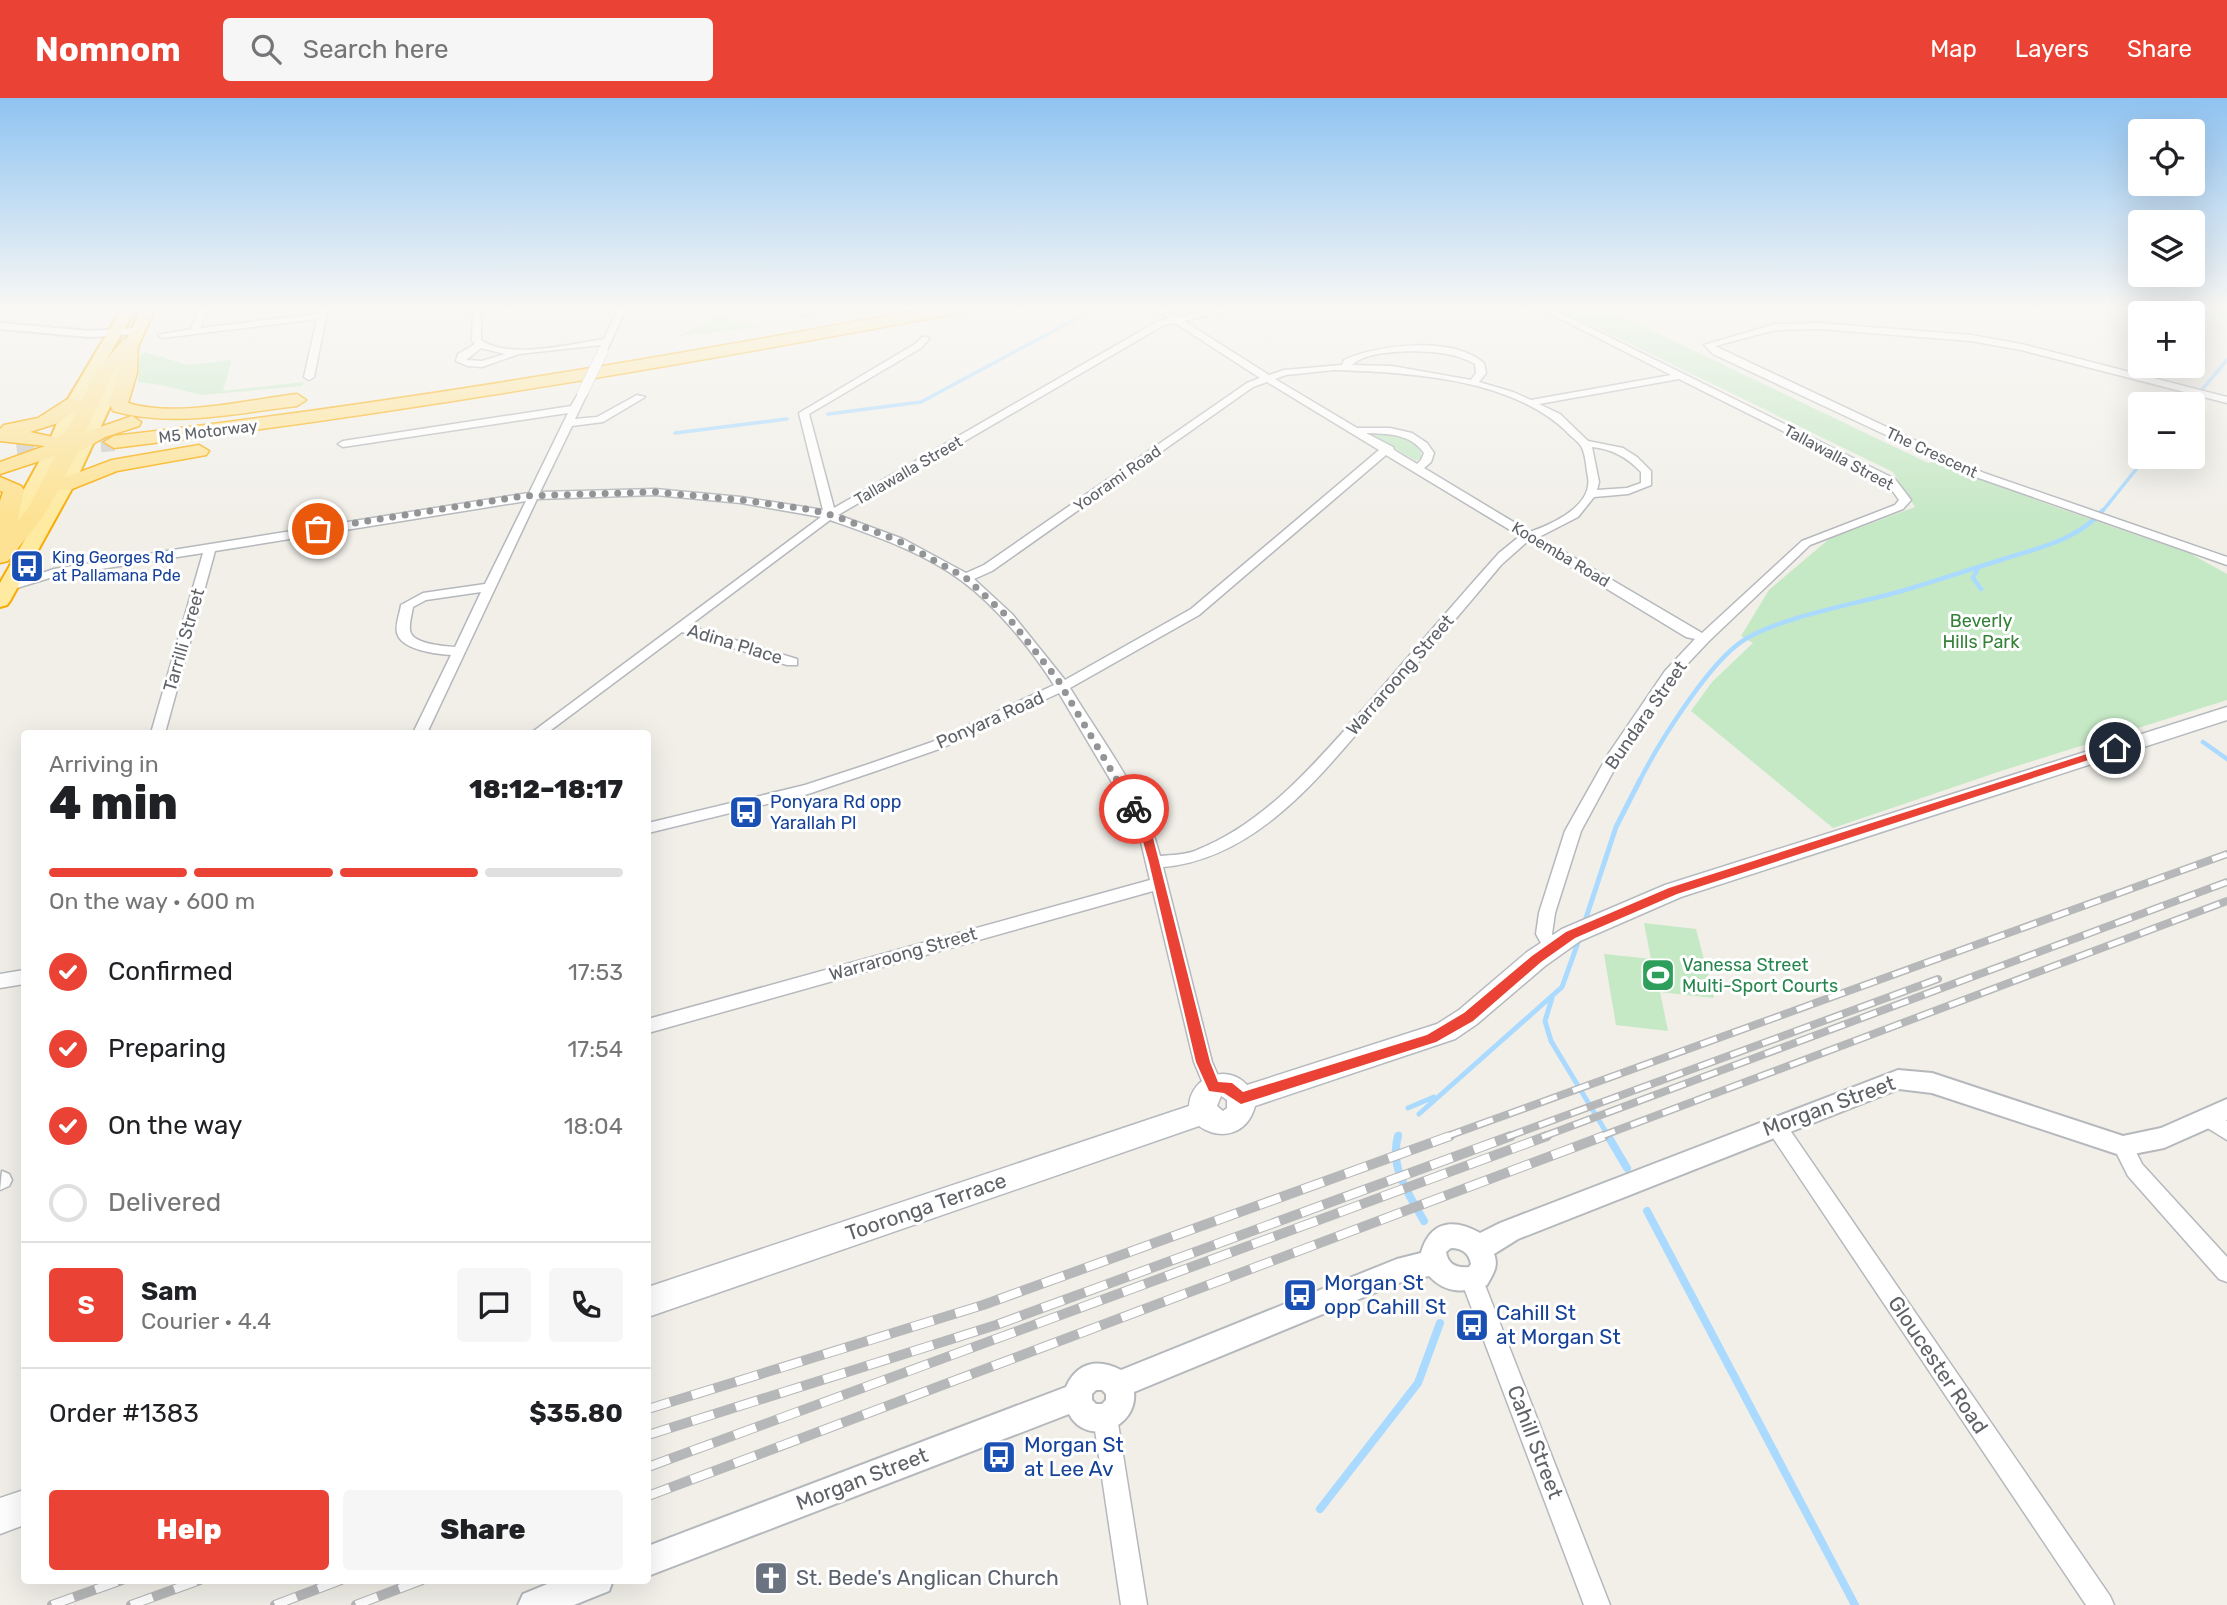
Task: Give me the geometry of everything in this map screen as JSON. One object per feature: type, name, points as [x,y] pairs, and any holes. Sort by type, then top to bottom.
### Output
[{"type":"highway","points":[[0,433],[61,415],[74,404],[95,377]]},
{"type":"highway","points":[[2,550],[37,511],[102,377]]},
{"type":"highway","points":[[127,377],[118,402],[120,407],[142,413],[315,398]]},
{"type":"highway","points":[[341,395],[447,377]]},
{"type":"highway","name":"M5 Motorway","points":[[532,377],[114,439],[359,412],[577,377]]},
{"type":"highway","points":[[65,485],[112,466],[395,422],[639,377]]},
{"type":"highway","points":[[3,594],[65,485],[74,404]]},
{"type":"highway","points":[[0,468],[33,459],[139,420],[187,411]]},
{"type":"highway","points":[[0,433],[132,452],[215,449]]},
{"type":"highway","points":[[0,483],[14,490],[6,516],[2,550]]},
{"type":"main road","points":[[1209,1100],[1227,1087],[1241,1099],[1438,1035],[1468,1017],[1561,941],[1673,891],[2227,713]]},
{"type":"main road","name":"Tooronga Terrace","points":[[651,1301],[1209,1100]]},
{"type":"main road","points":[[0,1516],[21,1509]]},
{"type":"street","points":[[422,730],[590,377]]},
{"type":"street","points":[[830,515],[804,413],[865,377]]},
{"type":"street","name":"Tallawalla Street","points":[[542,730],[830,515],[1067,377]]},
{"type":"street","name":"Yoorami Road","points":[[966,578],[988,568],[1250,386],[1266,377]]},
{"type":"street","name":"Kooemba Road","points":[[1268,377],[1390,449],[1691,634],[1704,638]]},
{"type":"street","name":"Yoorami Road","points":[[1447,377],[1475,382],[1531,402],[1559,420],[1585,444]]},
{"type":"street","points":[[1475,382],[1478,377]]},
{"type":"street","points":[[1531,402],[1673,377]]},
{"type":"street","name":"Tallawalla Street","points":[[1684,377],[1891,481],[1905,500]]},
{"type":"street","name":"The Crescent","points":[[1770,377],[1980,475],[2114,524],[2227,561]]},
{"type":"street","name":"The Crescent","points":[[2140,377],[2222,398]]},
{"type":"street","points":[[552,455],[576,434],[640,397]]},
{"type":"street","points":[[343,444],[574,409]]},
{"type":"street","points":[[568,423],[599,420]]},
{"type":"street","name":"Kooemba Road","points":[[1358,430],[1391,431],[1413,436],[1423,443],[1429,453],[1426,462],[1419,467]]},
{"type":"street","points":[[1585,444],[1612,447],[1634,457],[1646,471],[1646,485],[1628,491],[1591,494],[1595,471],[1585,444]]},
{"type":"street","name":"Ponyara Road","points":[[651,827],[808,789],[871,768],[937,745],[1062,687],[1195,612],[1376,456],[1390,449]]},
{"type":"street","points":[[3,594],[54,573],[533,496],[675,493],[813,510],[899,541],[966,578],[1008,617],[1037,650],[1062,687],[1128,796],[1148,838],[1203,1062],[1209,1100]]},
{"type":"street","name":"Warraroong Street","points":[[1154,862],[1186,859],[1219,846],[1253,825],[1312,776],[1516,543],[1563,522],[1575,513],[1591,494]]},
{"type":"street","name":"Bundara Street","points":[[1561,941],[1544,934],[1547,913],[1573,831],[1614,755],[1670,674],[1704,638],[1806,543],[1899,507],[1905,500]]},
{"type":"street","name":"Tarrilli Street","points":[[159,730],[210,547]]},
{"type":"street","points":[[460,651],[432,650],[407,639],[403,632],[407,605],[423,597],[490,587]]},
{"type":"street","name":"Adina Place","points":[[679,627],[792,662]]},
{"type":"street","name":"Warraroong Street","points":[[651,1025],[1144,887],[1160,885]]},
{"type":"street","points":[[0,981],[21,978]]},
{"type":"street","name":"Morgan Street","points":[[1480,1251],[1490,1241],[1509,1231],[1875,1085],[1898,1079],[1914,1079],[2123,1146],[2161,1139],[2217,1113]]},
{"type":"street","points":[[2217,1113],[2227,1132]]},
{"type":"street","name":"Gloucester Road","points":[[1776,1126],[2101,1605]]},
{"type":"street","points":[[2123,1146],[2135,1170],[2227,1272]]},
{"type":"street","points":[[1446,1236],[1469,1239],[1480,1251],[1484,1265],[1478,1276],[1472,1280],[1457,1281],[1441,1272],[1435,1262],[1435,1245],[1446,1236]]},
{"type":"street","points":[[1117,1385],[1397,1271],[1435,1262]]},
{"type":"street","name":"Cahill Street","points":[[1472,1280],[1597,1605]]},
{"type":"street","points":[[1093,1376],[1106,1377],[1117,1385],[1119,1391],[1118,1406],[1105,1417],[1087,1415],[1077,1397],[1082,1384],[1093,1376]]},
{"type":"street","name":"Morgan Street","points":[[651,1560],[1077,1397]]},
{"type":"street","points":[[1105,1417],[1134,1605]]},
{"type":"street","points":[[534,1605],[588,1584]]},
{"type":"green space","points":[[138,377],[227,377],[223,391],[304,382],[302,386],[202,395],[138,382]]},
{"type":"green space","name":"Beverly Hills Park","points":[[1699,377],[1750,377],[1928,463],[1936,461],[2047,504],[2191,554],[2227,574],[2227,700],[2004,770],[1833,828],[1691,711],[1712,682],[1753,643],[1741,636],[1769,590],[1829,539],[1915,507],[1893,472]]},
{"type":"green space","points":[[1371,434],[1394,434],[1417,442],[1422,457],[1416,461]]},
{"type":"green space","name":"Vanessa Street Multi-Sport Courts","points":[[1644,923],[1696,929],[1714,998],[1660,992],[1668,1031],[1616,1025],[1604,954],[1651,959]]},
{"type":"waterway","points":[[828,414],[921,402],[967,377]]},
{"type":"waterway","points":[[2200,392],[2212,377]]},
{"type":"waterway","points":[[675,433],[787,419]]},
{"type":"waterway","points":[[2101,513],[2136,469]]},
{"type":"waterway","points":[[1639,782],[1696,690],[1724,657],[1751,636],[1814,613],[1898,592],[2044,547],[2081,529],[2102,511]]},
{"type":"waterway","points":[[1978,568],[1973,578],[1981,589]]},
{"type":"waterway","points":[[2203,742],[2227,759]]},
{"type":"waterway","points":[[1584,924],[1616,827],[1640,780]]},
{"type":"waterway","points":[[1419,1114],[1562,987],[1580,937]]},
{"type":"waterway","points":[[1552,998],[1545,1021],[1551,1041],[1609,1137]]},
{"type":"waterway","points":[[1408,1108],[1434,1097]]},
{"type":"waterway","points":[[1398,1136],[1398,1170],[1424,1221]]},
{"type":"waterway","points":[[1608,1136],[1627,1168]]},
{"type":"waterway","points":[[1647,1211],[1855,1605]]},
{"type":"waterway","points":[[1320,1509],[1418,1383],[1440,1323]]},
{"type":"tunnel","points":[[17,452],[114,442]]},
{"type":"railway","points":[[1445,1137],[2227,854]]},
{"type":"railway","points":[[1542,1137],[2227,882]]},
{"type":"railway","points":[[1599,1137],[2227,901]]},
{"type":"railway","points":[[1507,1137],[1938,979]]},
{"type":"railway","points":[[651,1408],[983,1305],[1450,1136]]},
{"type":"railway","points":[[651,1434],[996,1325],[1511,1136]]},
{"type":"railway","points":[[651,1466],[1547,1136]]},
{"type":"railway","points":[[651,1495],[1604,1136]]},
{"type":"railway","points":[[52,1605],[111,1584]]},
{"type":"railway","points":[[131,1605],[189,1584]]},
{"type":"railway","points":[[275,1605],[330,1584]]},
{"type":"railway","points":[[356,1605],[411,1584]]},
{"type":"way so far","points":[[318,529],[523,496],[655,492],[741,500],[813,510],[838,517],[899,541],[966,578],[1008,617],[1037,650],[1058,680],[1134,809]]},
{"type":"place","name":"King Georges Rd at Pallamana Pde","points":[[27,566]]},
{"type":"place","name":"Ponyara Rd opp Yarallah Pl","points":[[746,812]]},
{"type":"place","name":"Vanessa Street Multi-Sport Courts","points":[[1658,975]]},
{"type":"place","name":"Morgan St opp Cahill St","points":[[1300,1295]]},
{"type":"place","name":"Cahill St at Morgan St","points":[[1472,1325]]},
{"type":"place","name":"Morgan St at Lee Av","points":[[999,1457]]},
{"type":"place","name":"St. Bede's Anglican Church","points":[[771,1578]]},
{"type":"route","points":[[1134,809],[1148,838],[1203,1062],[1214,1087],[1227,1087],[1241,1099],[1431,1039],[1458,1025],[1536,959],[1571,935],[1673,891],[2115,748]]}]
